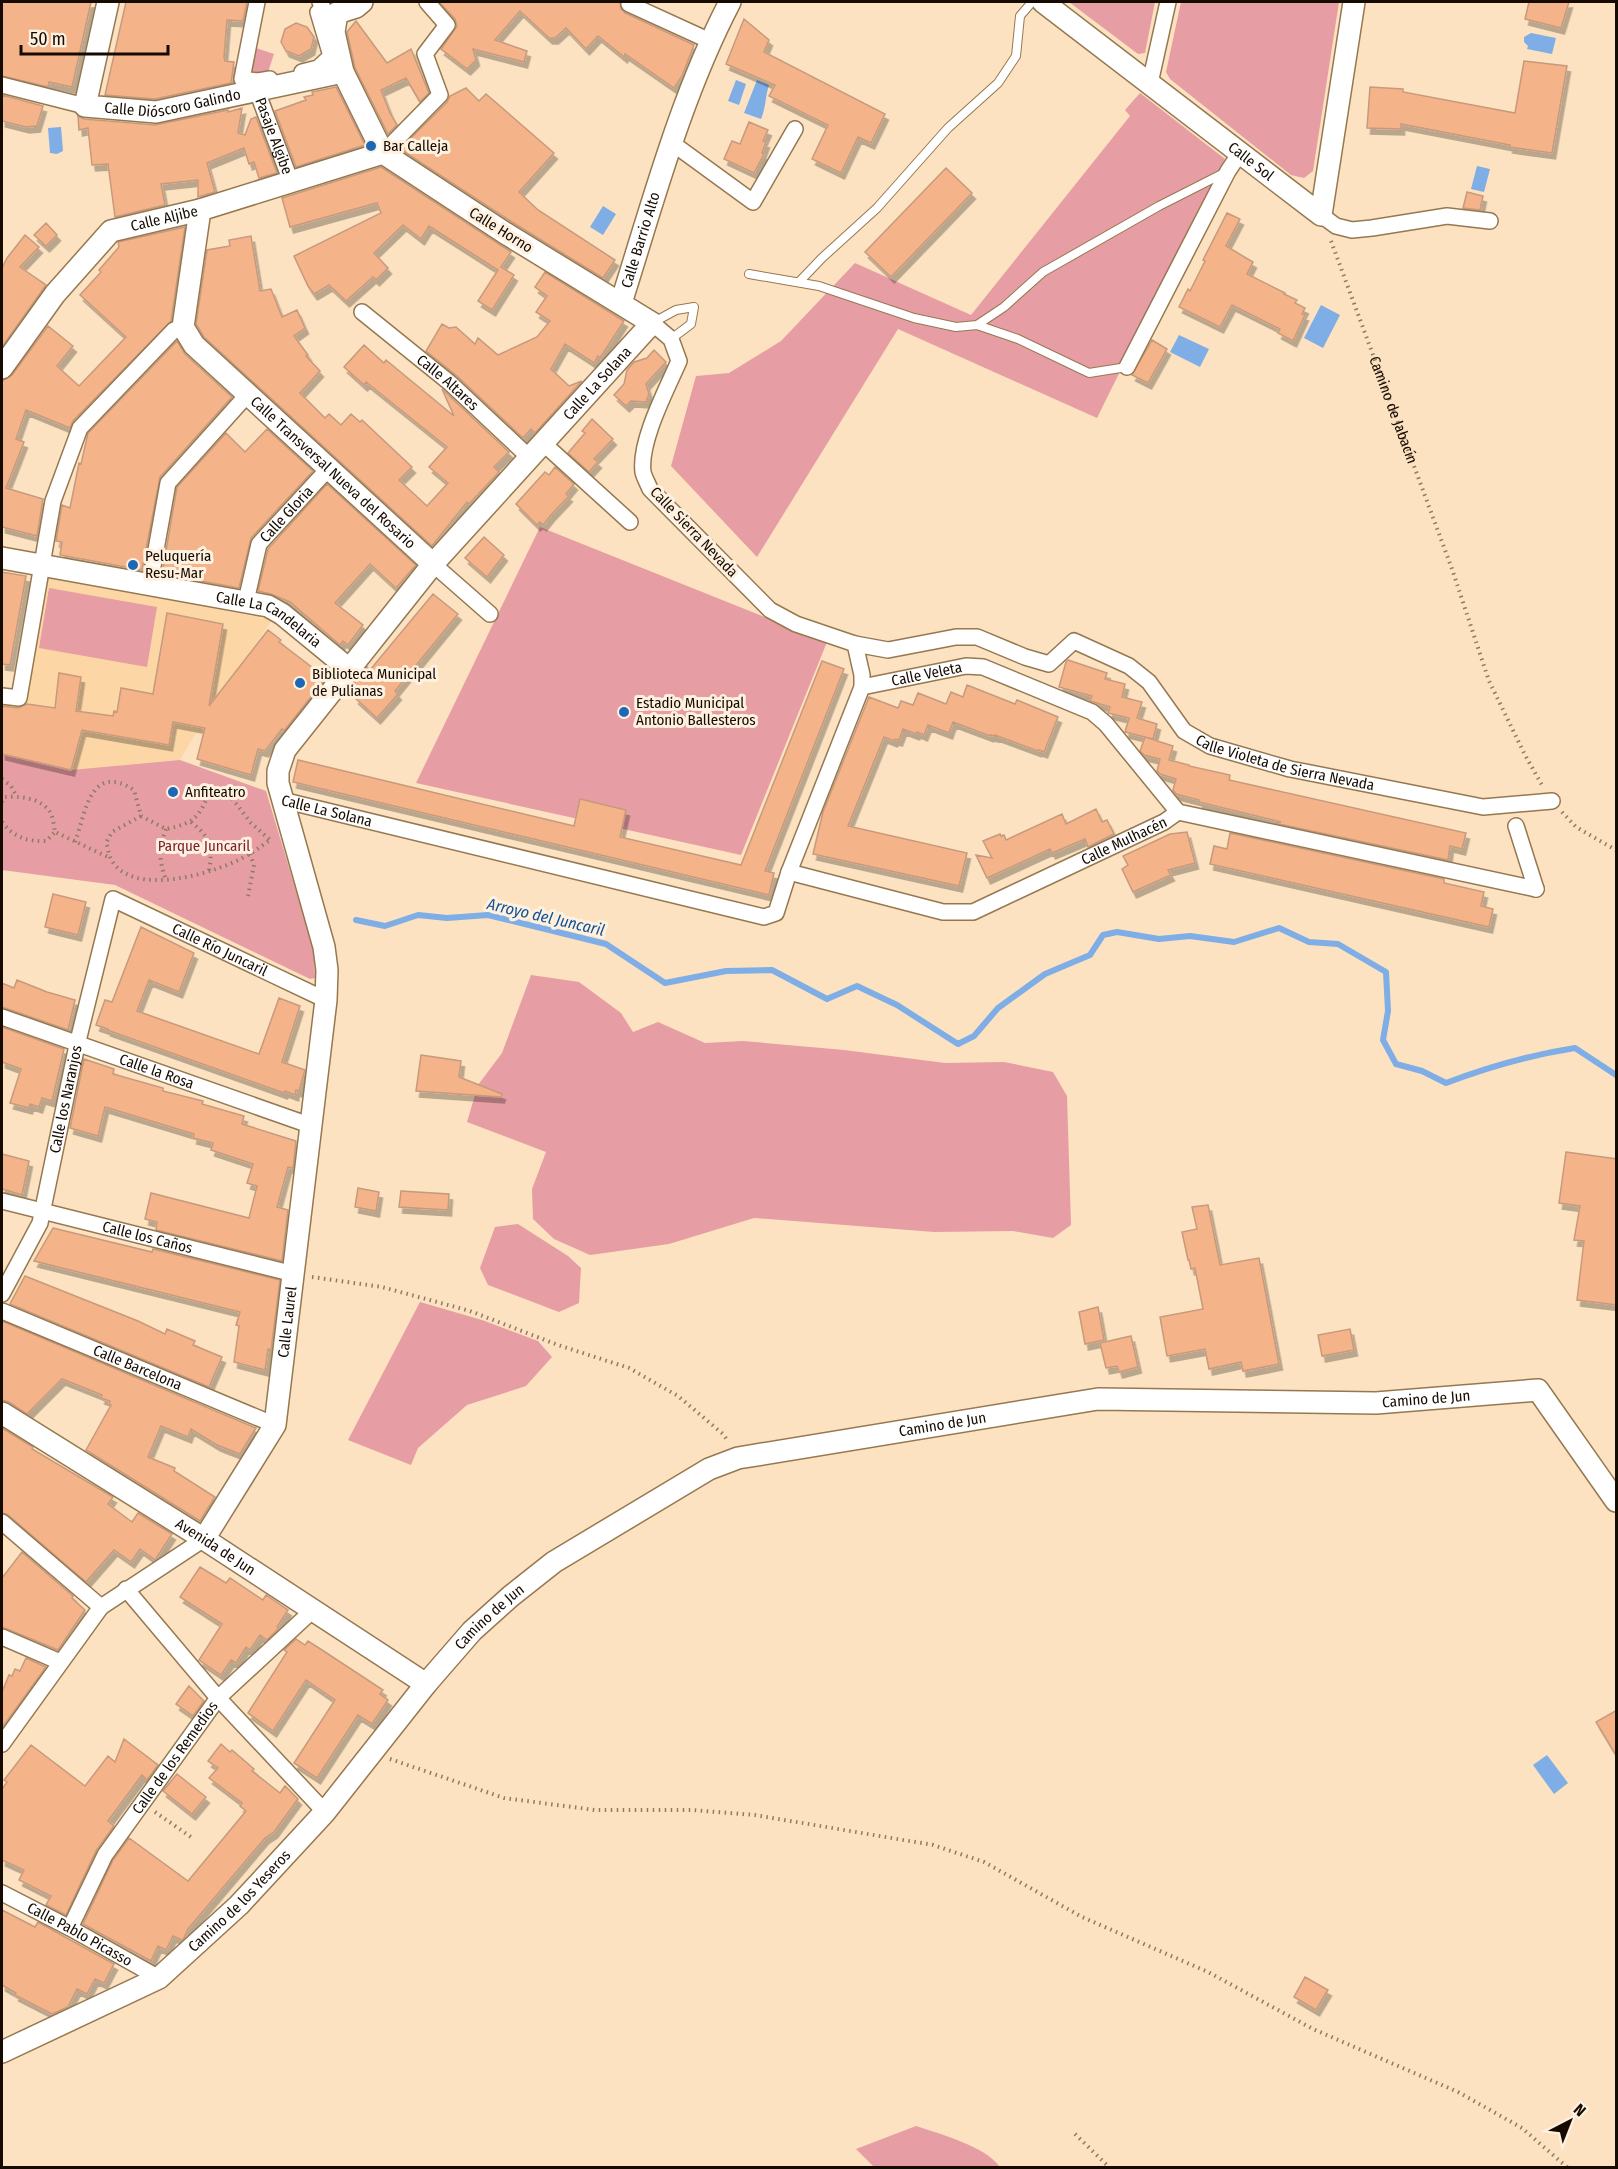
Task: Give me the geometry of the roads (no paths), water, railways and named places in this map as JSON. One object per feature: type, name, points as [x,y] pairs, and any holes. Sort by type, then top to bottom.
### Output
[{"type":"street","points":[[85,106],[108,2]]},
{"type":"street","points":[[257,2],[242,80],[258,81],[318,68],[331,56],[318,12],[324,10],[328,5]]},
{"type":"street","points":[[328,5],[357,7],[362,2]]},
{"type":"street","points":[[328,5],[343,72],[383,153],[440,95],[425,54],[447,25],[427,2]]},
{"type":"street","name":"Calle Barrio Alto","points":[[652,323],[621,303],[672,143],[710,41],[730,2]]},
{"type":"street","name":"Calle Sol","points":[[1043,2],[1336,226],[1352,230],[1447,216],[1490,220]]},
{"type":"street","points":[[1150,83],[1168,2]]},
{"type":"street","points":[[1321,215],[1354,2]]},
{"type":"street","points":[[628,4],[710,41]]},
{"type":"street","name":"Calle Dióscoro Galindo","points":[[2,85],[85,106],[156,112],[343,72]]},
{"type":"street","name":"Pasaje Algibe","points":[[256,91],[291,182]]},
{"type":"street","points":[[672,143],[753,202],[795,129]]},
{"type":"street","name":"Calle Aljibe","points":[[2,368],[55,294],[111,231],[200,210],[383,153]]},
{"type":"street","name":"Calle Horno","points":[[383,153],[505,233],[621,303]]},
{"type":"street","points":[[1127,368],[1228,171],[1240,153]]},
{"type":"street","points":[[2,696],[20,698],[53,501],[80,428],[174,330],[183,327],[200,210]]},
{"type":"street","name":"Calle Altares","points":[[362,312],[537,451]]},
{"type":"street","points":[[652,323],[671,339]]},
{"type":"street","name":"Calle La Solana","points":[[652,323],[433,564],[285,750],[278,771],[282,800],[764,917],[776,913],[789,872]]},
{"type":"street","name":"Calle Transversal Nueva del Rosario","points":[[183,327],[194,345],[490,614]]},
{"type":"street","name":"Calle Sierra Nevada","points":[[671,339],[679,361],[655,417],[645,448],[643,472],[650,489],[770,610],[796,624],[855,644]]},
{"type":"street","points":[[150,583],[168,483],[248,394]]},
{"type":"street","points":[[537,451],[630,522]]},
{"type":"street","name":"Calle Gloria","points":[[246,601],[259,544],[329,468]]},
{"type":"street","name":"Calle La Candelaria","points":[[2,558],[268,606],[282,614],[349,669]]},
{"type":"street","name":"Calle Violeta de Sierra Nevada","points":[[855,644],[888,650],[956,637],[977,637],[1025,657],[1049,664],[1074,641],[1129,666],[1149,682],[1184,731],[1210,746],[1290,769],[1483,807],[1552,801]]},
{"type":"street","points":[[789,872],[862,687],[862,675],[855,644]]},
{"type":"street","name":"Calle Veleta","points":[[862,687],[966,666],[983,667],[1092,712],[1106,724],[1178,812]]},
{"type":"street","name":"Calle Laurel","points":[[2,1744],[101,1607],[204,1539],[275,1425],[312,1126],[326,1000],[327,970],[324,947],[282,800]]},
{"type":"street","name":"Calle Mulhacén","points":[[789,872],[943,912],[973,912],[1164,822],[1178,812],[1536,889],[1516,826]]},
{"type":"street","name":"Calle Río Juncaril","points":[[113,899],[326,1000]]},
{"type":"street","name":"Calle los Naranjos","points":[[2,1294],[40,1223],[77,1045],[113,899]]},
{"type":"street","name":"Calle la Rosa","points":[[2,1017],[312,1126]]},
{"type":"street","name":"Calle los Caños","points":[[2,1201],[294,1274]]},
{"type":"street","name":"Calle Barcelona","points":[[2,1311],[275,1425]]},
{"type":"street","name":"Camino de Jun","points":[[426,1684],[472,1631],[554,1562],[709,1469],[738,1458],[1098,1399],[1376,1403],[1538,1390],[1617,1501]]},
{"type":"street","name":"Avenida de Jun","points":[[2,1413],[204,1539],[426,1684]]},
{"type":"street","points":[[2,1522],[101,1607]]},
{"type":"street","points":[[126,1589],[218,1698],[325,1812]]},
{"type":"street","name":"Calle de los Remedios","points":[[70,1928],[105,1855],[218,1698],[312,1611]]},
{"type":"street","points":[[2,1637],[60,1662]]},
{"type":"street","name":"Camino de los Yeseros","points":[[2,2052],[159,1978],[239,1905],[325,1812],[426,1684]]},
{"type":"street","name":"Calle Pablo Picasso","points":[[2,1893],[159,1978]]},
{"type":"lane","points":[[799,282],[877,208],[948,128],[998,83],[1016,56],[1020,16],[1032,2]]},
{"type":"lane","points":[[977,325],[1004,307],[1043,272],[1159,206],[1228,171]]},
{"type":"lane","points":[[749,274],[819,285],[914,318],[956,327],[977,325],[1018,339],[1089,373],[1127,368]]},
{"type":"lane","points":[[652,323],[676,310],[694,307],[690,324],[671,339]]},
{"type":"water","points":[[1531,33],[1556,38],[1552,54],[1527,49],[1524,37]]},
{"type":"water","points":[[736,80],[746,84],[739,105],[728,101]]},
{"type":"water","points":[[757,80],[769,85],[761,119],[744,113]]},
{"type":"water","points":[[61,127],[63,151],[57,154],[50,153],[48,128]]},
{"type":"water","points":[[1477,166],[1490,169],[1484,192],[1471,189]]},
{"type":"water","points":[[603,206],[616,214],[603,235],[590,227]]},
{"type":"water","points":[[1321,305],[1340,315],[1323,348],[1304,338]]},
{"type":"water","points":[[1179,335],[1209,349],[1200,367],[1170,352]]},
{"type":"water","points":[[1547,1755],[1568,1783],[1554,1794],[1533,1765]]},
{"type":"waterway","name":"Arroyo del Juncaril","points":[[356,920],[385,926],[418,915],[447,918],[488,915],[606,944],[665,983],[726,971],[772,970],[827,999],[857,986],[897,1005],[958,1044],[974,1036],[998,1008],[1045,974],[1090,955],[1103,935],[1117,932],[1159,939],[1190,936],[1234,942],[1279,928],[1309,942],[1338,944],[1386,972],[1388,1011],[1383,1040],[1396,1064],[1422,1071],[1446,1083],[1509,1062],[1575,1048],[1616,1075]]},
{"type":"place","name":"Bar Calleja","points":[[371,146]]},
{"type":"place","name":"Peluquería Resu-Mar","points":[[133,565]]},
{"type":"place","name":"Biblioteca Municipal de Pulianas","points":[[300,683]]},
{"type":"place","name":"Estadio Municipal Antonio Ballesteros","points":[[624,712]]},
{"type":"place","name":"Anfiteatro","points":[[173,792]]},
{"type":"park label","name":"Parque Juncaril","points":[[204,846]]}]
